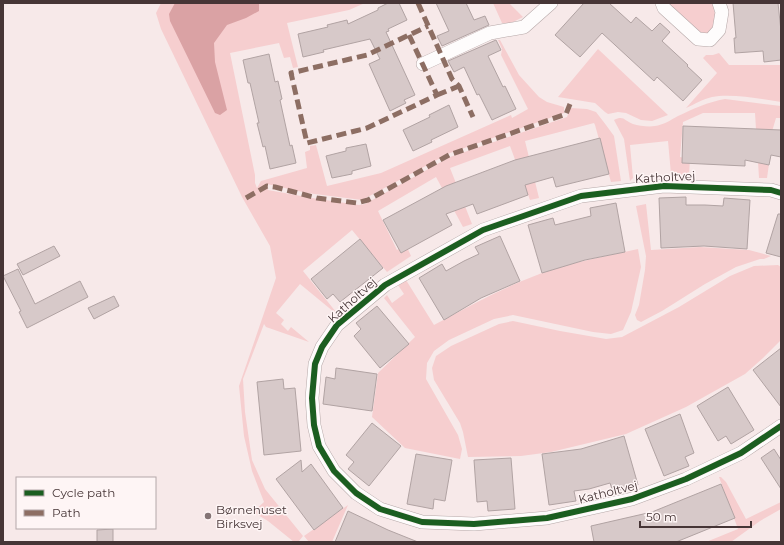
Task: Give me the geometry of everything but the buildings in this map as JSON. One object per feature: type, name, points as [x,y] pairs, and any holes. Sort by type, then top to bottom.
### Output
[{"type":"street","points":[[423,64],[490,33],[524,27],[551,3]]},
{"type":"street","points":[[662,3],[664,8],[698,39],[710,40],[719,30],[722,12],[719,3]]},
{"type":"street","name":"Katholtvej","points":[[781,193],[771,190],[664,186],[581,196],[483,230],[385,285],[337,325],[322,347],[315,364],[312,398],[314,425],[320,446],[334,471],[356,493],[380,509],[422,522],[474,524],[547,518],[632,499],[686,479],[736,455],[781,426]]},
{"type":"shaded area","points":[[161,3],[365,3],[349,10],[287,23],[298,67],[293,68],[290,57],[284,58],[279,43],[230,53],[257,188],[261,181],[307,168],[305,152],[310,150],[310,146],[316,145],[327,186],[381,173],[511,115],[512,118],[528,109],[501,55],[502,49],[498,40],[500,40],[519,75],[539,97],[547,102],[564,107],[564,113],[450,153],[362,200],[307,193],[267,184],[268,190],[359,205],[365,204],[450,157],[567,117],[570,108],[587,109],[596,112],[614,136],[621,181],[611,182],[594,123],[525,141],[539,198],[530,200],[510,146],[450,168],[472,224],[463,227],[436,177],[378,211],[397,250],[406,245],[411,256],[387,272],[352,230],[303,271],[336,312],[334,312],[300,284],[276,313],[284,320],[281,324],[288,331],[291,327],[309,342],[266,327],[264,324],[243,379],[245,412],[252,460],[265,489],[303,536],[299,541],[300,542],[294,542],[268,521],[253,512],[264,502],[252,471],[244,436],[239,386],[276,278],[270,246],[242,197],[161,29],[156,13]]},
{"type":"shaded area","points":[[175,3],[259,3],[259,11],[246,18],[227,25],[214,43],[215,62],[227,110],[220,115],[215,113],[170,21],[169,14]]},
{"type":"shaded area","points":[[493,3],[509,3],[523,17],[511,23],[502,23]]},
{"type":"shaded area","points":[[667,3],[713,3],[716,20],[715,28],[710,33],[700,35]]},
{"type":"shaded area","points":[[598,49],[668,115],[652,121],[641,120],[626,113],[618,112],[608,114],[595,103],[558,97]]},
{"type":"shaded area","points":[[719,53],[729,65],[781,65],[781,102],[746,97],[720,96],[705,99],[686,108],[717,73],[703,58],[706,55]]},
{"type":"shaded area","points":[[725,99],[781,106],[781,118],[776,118],[765,155],[770,157],[767,178],[759,178],[755,113],[703,113],[683,122],[680,157],[690,159],[689,175],[671,174],[668,141],[630,145],[633,178],[630,181],[624,139],[614,120],[622,118],[630,123],[638,125],[658,125],[701,106]]},
{"type":"shaded area","points":[[646,204],[651,250],[700,247],[749,250],[771,256],[736,267],[641,322],[637,320],[635,315],[639,305],[646,256],[636,206]]},
{"type":"shaded area","points":[[638,249],[641,267],[631,312],[623,330],[611,334],[593,332],[513,315],[494,319],[449,340],[434,351],[427,363],[426,379],[458,435],[462,449],[460,459],[405,448],[372,417],[378,373],[415,337],[384,298],[387,295],[392,303],[404,294],[398,285],[406,280],[434,325],[494,293],[545,272]]},
{"type":"shaded area","points":[[778,265],[781,267],[781,340],[745,374],[686,407],[626,434],[551,452],[521,456],[468,457],[460,423],[434,380],[432,368],[436,356],[451,346],[499,324],[513,321],[606,339],[622,337],[679,307],[730,276],[754,266]]},
{"type":"shaded area","points":[[719,477],[726,482],[746,519],[781,502],[781,509],[760,521],[731,542],[706,542],[738,529]]},
{"type":"shaded area","points":[[348,505],[332,542],[309,542],[304,536]]},
{"type":"marked path","points":[[418,3],[452,79],[459,86],[473,117]]},
{"type":"marked path","points":[[409,35],[437,95],[367,128],[307,143],[291,73],[367,55],[428,26]]},
{"type":"marked path","points":[[437,95],[459,86]]},
{"type":"marked path","points":[[246,198],[267,186],[317,198],[357,203],[368,200],[449,155],[566,114],[570,104]]},
{"type":"cycle path","points":[[781,193],[771,190],[664,186],[581,196],[483,230],[385,285],[337,325],[322,347],[315,364],[312,398],[314,425],[319,446],[334,471],[356,493],[380,509],[422,522],[474,524],[547,518],[632,499],[686,479],[741,453],[781,426]]},
{"type":"place","name":"Børnehuset Birksvej","points":[[208,516]]}]
